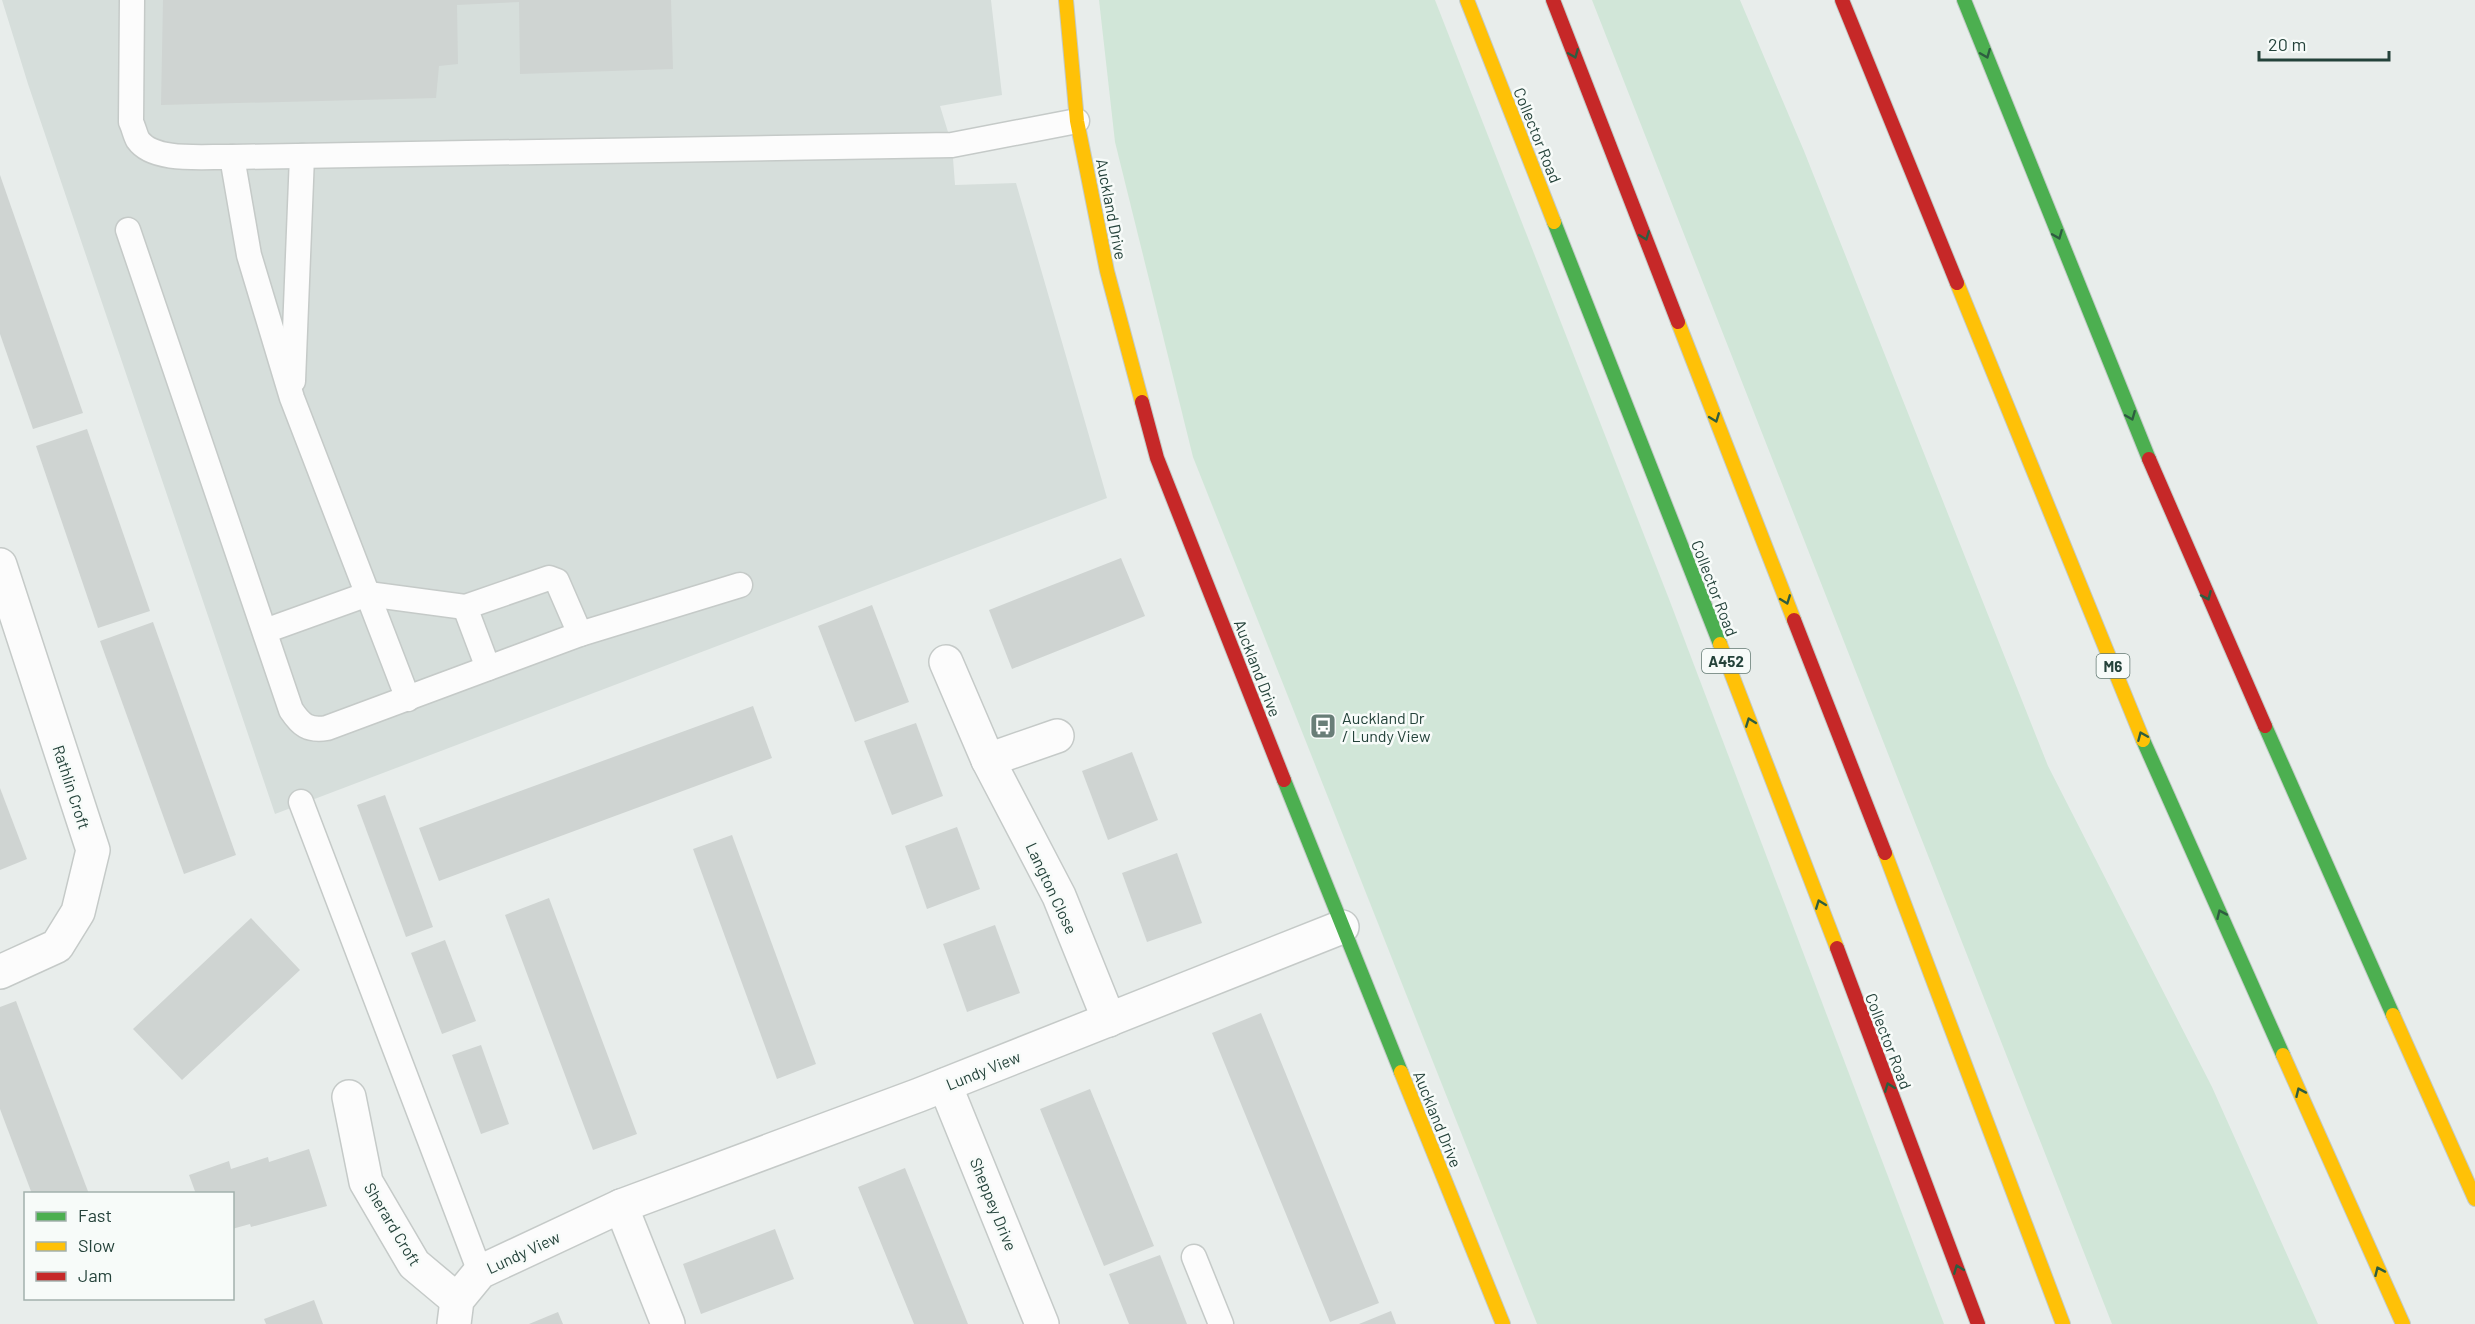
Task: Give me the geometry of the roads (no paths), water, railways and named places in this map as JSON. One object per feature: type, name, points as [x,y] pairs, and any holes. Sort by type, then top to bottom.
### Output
[{"type":"main road","name":"Auckland Drive","points":[[1066,0],[1077,121],[1107,271],[1157,458],[1342,927],[1503,1324]]},
{"type":"main road","name":"Collector Road","points":[[1467,0],[1791,826],[1978,1324]]},
{"type":"main road","points":[[1552,0],[1869,812],[2063,1324]]},
{"type":"main road","name":"M6","points":[[1842,0],[2143,740],[2403,1324]]},
{"type":"main road","points":[[1964,0],[2169,510],[2475,1199]]},
{"type":"street","name":"Rathlin Croft","points":[[0,565],[93,850],[78,912],[57,946],[0,972]]},
{"type":"street","name":"Langton Close","points":[[946,662],[988,760],[1059,896],[1109,1020]]},
{"type":"street","points":[[988,760],[1057,736]]},
{"type":"street","name":"Lundy View","points":[[455,1312],[480,1272],[621,1206],[945,1085],[1342,927]]},
{"type":"street","name":"Sheppey Drive","points":[[945,1085],[1042,1324]]},
{"type":"street","name":"Sherard Croft","points":[[349,1097],[366,1182],[414,1264],[455,1312]]},
{"type":"street","points":[[621,1206],[668,1324]]},
{"type":"lane","points":[[132,0],[132,122],[138,140],[150,150],[166,156],[232,157],[952,145],[1077,121]]},
{"type":"lane","points":[[292,398],[302,156]]},
{"type":"lane","points":[[232,157],[249,255],[292,398],[408,699]]},
{"type":"lane","points":[[128,230],[291,710],[301,725],[313,730],[327,728],[580,634],[740,585]]},
{"type":"lane","points":[[265,631],[368,594],[465,607],[549,578],[557,581],[580,634]]},
{"type":"lane","points":[[465,607],[488,668]]},
{"type":"lane","points":[[301,802],[480,1272]]},
{"type":"lane","points":[[1194,1257],[1221,1324]]},
{"type":"place","name":"Auckland Dr / Lundy View","points":[[1323,726]]}]
